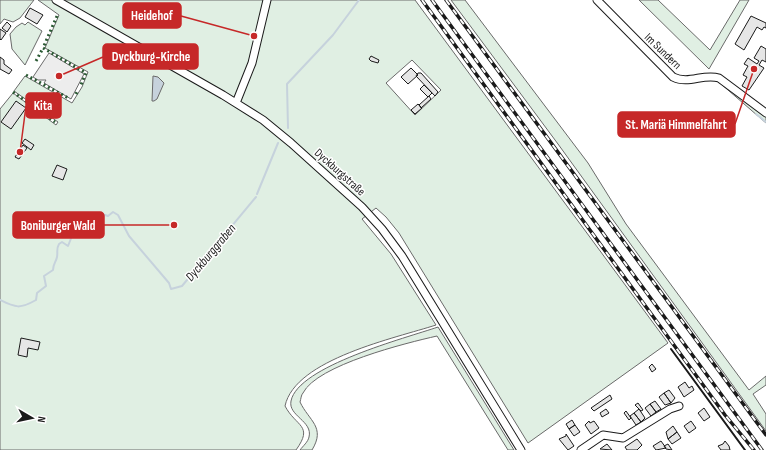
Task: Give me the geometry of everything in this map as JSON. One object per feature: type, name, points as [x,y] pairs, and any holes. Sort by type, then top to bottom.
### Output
[{"type":"street","name":"Dyckburgstraße","points":[[56,0],[236,102],[263,120],[291,143],[357,203],[382,229],[402,256],[521,450]]},
{"type":"street","points":[[236,102],[252,63],[266,0]]},
{"type":"street","name":"Im Sundern","points":[[597,0],[673,77],[687,81],[713,77],[719,78],[766,112]]},
{"type":"street","points":[[581,450],[603,435],[623,438],[670,409],[679,406]]},
{"type":"green space","points":[[0,0],[34,0],[20,18],[13,22],[4,19],[0,24]]},
{"type":"green space","points":[[38,0],[415,0],[668,343],[528,443],[399,233],[386,217],[376,208],[362,219],[391,254],[436,325],[373,344],[349,353],[327,363],[307,375],[293,390],[285,406],[289,413],[301,426],[303,431],[301,442],[296,450],[0,450],[0,109],[13,93],[56,125],[58,122],[14,91],[25,76],[72,103],[82,87],[88,72],[45,48],[59,15]],"holes":[[[412,60],[441,90],[415,115],[386,83]]]},
{"type":"green space","points":[[451,0],[465,0],[588,163],[626,224],[749,390],[766,376],[766,385],[753,394],[766,414],[766,431],[558,144]]},
{"type":"green space","points":[[639,0],[658,0],[710,50],[740,0],[749,0],[709,69]]},
{"type":"green space","points":[[28,22],[42,31],[25,65],[12,49],[10,34],[22,23],[25,25]]},
{"type":"green space","points":[[713,77],[766,113],[766,123]]},
{"type":"green space","points":[[438,327],[514,450],[508,450],[437,336],[364,357],[325,373],[312,383],[302,394],[300,402],[315,424],[317,430],[316,442],[312,450],[300,450],[308,441],[309,431],[293,411],[291,406],[291,401],[298,388],[312,376],[332,365],[379,346]]},
{"type":"shaded area","points":[[49,53],[84,74],[71,99],[44,83],[46,80],[38,80],[33,77]]},
{"type":"shaded area","points":[[153,76],[158,77],[164,83],[157,99],[152,101]]},
{"type":"building","points":[[30,8],[43,15],[37,24],[25,17]]},
{"type":"building","points":[[751,16],[766,23],[766,28],[764,27],[762,30],[757,27],[744,50],[735,44]]},
{"type":"building","points":[[7,22],[11,26],[7,32],[2,28]]},
{"type":"building","points":[[0,29],[6,33],[1,40],[0,39]]},
{"type":"building","points":[[761,46],[766,49],[766,62],[762,60],[759,65],[764,68],[749,90],[742,86],[747,77],[743,75],[748,66],[744,64],[748,58],[757,64],[759,61],[754,58]]},
{"type":"building","points":[[371,56],[379,60],[378,63],[369,59]]},
{"type":"building","points":[[0,57],[4,60],[4,64],[12,70],[9,74],[0,69]]},
{"type":"building","points":[[411,68],[418,75],[408,84],[401,77]]},
{"type":"building","points":[[418,73],[421,73],[438,92],[435,96],[416,76]]},
{"type":"building","points":[[424,85],[432,93],[428,97],[420,89]]},
{"type":"building","points":[[429,96],[431,99],[421,108],[419,105]]},
{"type":"building","points":[[16,101],[26,108],[11,129],[1,122]]},
{"type":"building","points":[[418,104],[422,108],[415,114],[411,110]]},
{"type":"building","points":[[25,139],[34,145],[31,150],[22,143]]},
{"type":"building","points":[[23,145],[27,148],[19,159],[15,157]]},
{"type":"building","points":[[57,165],[67,169],[63,180],[52,176]]},
{"type":"building","points":[[21,338],[40,342],[38,350],[28,348],[27,357],[18,355]]},
{"type":"building","points":[[652,364],[656,369],[652,372],[649,367]]},
{"type":"building","points":[[685,382],[689,388],[692,386],[694,390],[684,397],[678,387]]},
{"type":"building","points":[[669,390],[675,398],[671,403],[664,393]]},
{"type":"building","points":[[664,393],[671,403],[665,405],[659,397]]},
{"type":"building","points":[[610,395],[612,399],[594,411],[591,408]]},
{"type":"building","points":[[655,401],[661,409],[656,412],[650,404]]},
{"type":"building","points":[[638,403],[643,410],[641,411],[635,405]]},
{"type":"building","points":[[650,404],[656,412],[651,416],[645,408]]},
{"type":"building","points":[[704,408],[710,417],[704,421],[698,413]]},
{"type":"building","points":[[606,409],[609,413],[602,417],[600,413]]},
{"type":"building","points":[[639,409],[645,418],[641,422],[634,413]]},
{"type":"building","points":[[626,411],[631,418],[629,420],[624,413]]},
{"type":"building","points":[[634,413],[641,422],[636,425],[630,416]]},
{"type":"building","points":[[572,420],[575,425],[569,429],[566,424]]},
{"type":"building","points":[[589,421],[590,423],[594,421],[599,428],[591,434],[585,425]]},
{"type":"building","points":[[691,421],[696,428],[689,433],[684,426]]},
{"type":"building","points":[[575,425],[580,432],[574,436],[569,429]]},
{"type":"building","points":[[673,426],[677,432],[668,439],[666,432]]},
{"type":"building","points":[[677,432],[681,438],[672,444],[668,439]]},
{"type":"building","points":[[566,434],[574,446],[568,450],[559,439],[566,436]]},
{"type":"building","points":[[637,439],[642,445],[637,450],[627,450],[625,447]]},
{"type":"building","points":[[661,441],[666,448],[656,450],[653,446]]},
{"type":"building","points":[[725,441],[730,450],[721,450],[718,446],[723,444]]},
{"type":"building","points":[[607,444],[612,450],[600,449]]},
{"type":"building","points":[[668,444],[672,450],[666,449],[664,446]]},
{"type":"waterway","name":"Dyckburggraben","points":[[288,128],[287,84],[333,35],[359,0]]},
{"type":"waterway","points":[[756,114],[766,122]]},
{"type":"waterway","name":"Dyckburggraben","points":[[257,194],[278,143]]},
{"type":"waterway","name":"Dyckburggraben","points":[[0,300],[14,306],[26,305],[36,300],[37,293],[46,286],[44,276],[53,270],[59,244],[62,242],[68,246],[72,236],[90,232],[90,222],[92,219],[102,214],[108,216],[113,212],[118,215],[129,236],[169,283],[171,289],[182,286],[256,197]]},
{"type":"railway","points":[[422,0],[725,415],[754,450]]},
{"type":"railway","points":[[432,0],[762,450]]},
{"type":"railway","points":[[446,0],[766,435]]},
{"type":"hedge","points":[[57,16],[43,48],[86,73],[80,87]]},
{"type":"hedge","points":[[36,61],[43,48]]},
{"type":"hedge","points":[[26,75],[70,99]]},
{"type":"hedge","points":[[13,92],[55,122]]},
{"type":"wall","points":[[671,349],[745,450]]},
{"type":"place","name":"Heidehof","points":[[254,36]]},
{"type":"place","name":"St. Mariä Himmelfahrt","points":[[754,69]]},
{"type":"place","name":"Dyckburg-Kirche","points":[[59,76]]},
{"type":"place","name":"Kita","points":[[20,152]]},
{"type":"place","name":"Boniburger Wald","points":[[174,225]]}]
